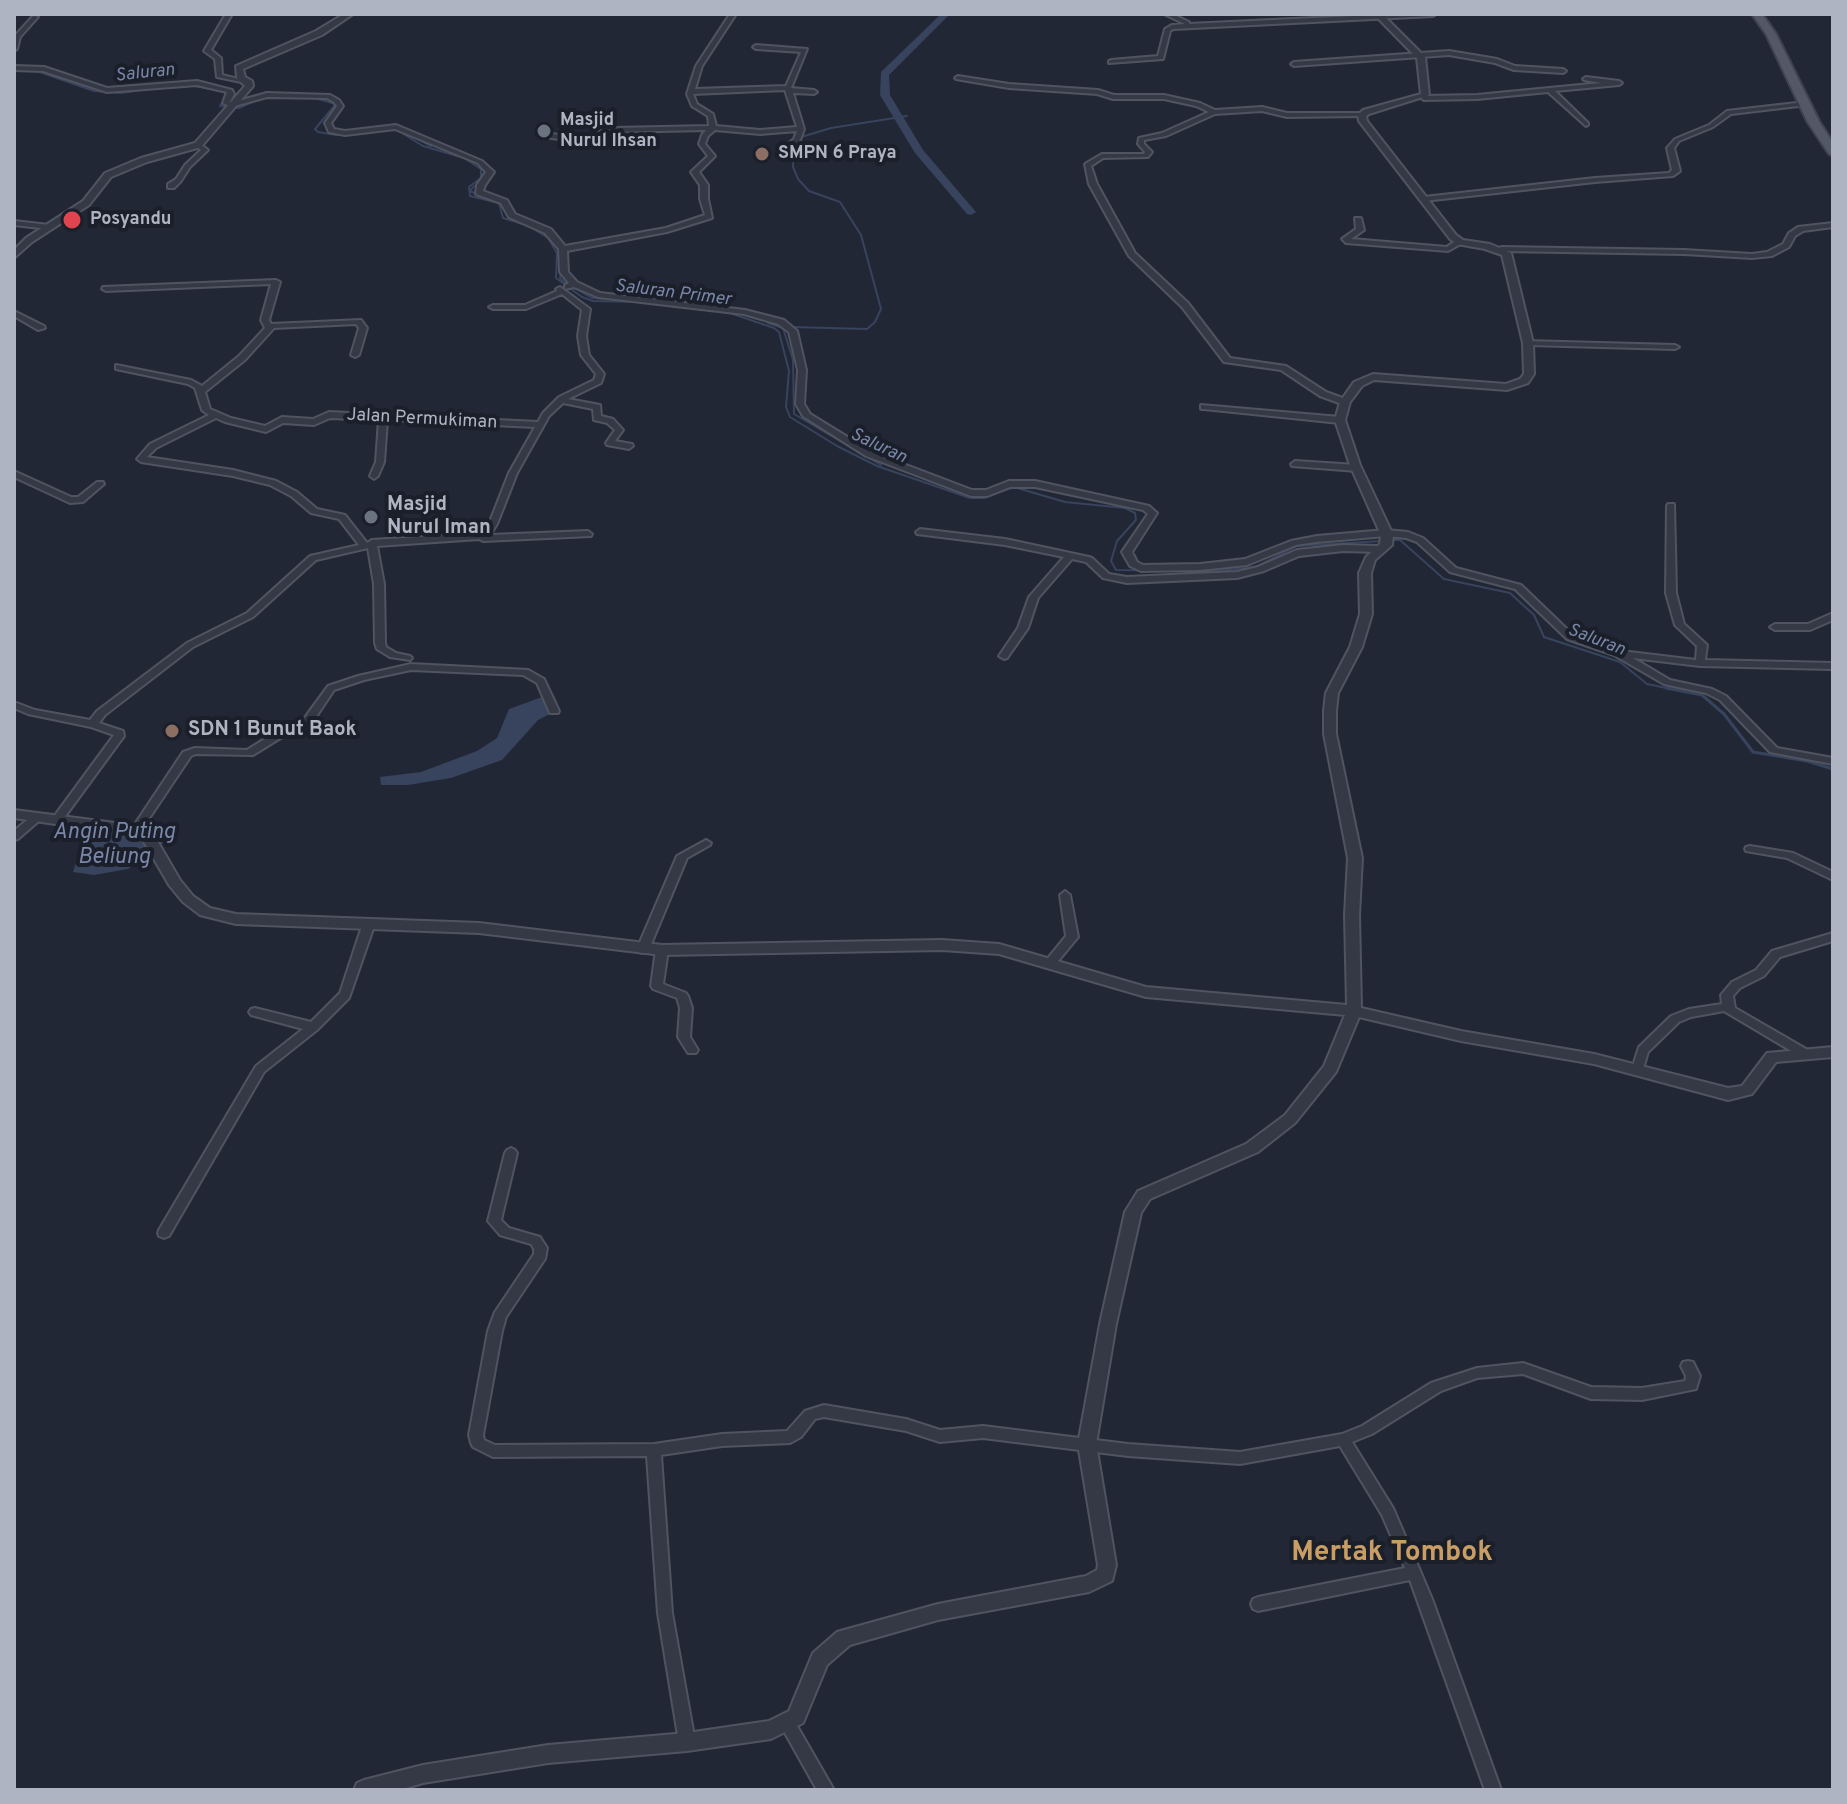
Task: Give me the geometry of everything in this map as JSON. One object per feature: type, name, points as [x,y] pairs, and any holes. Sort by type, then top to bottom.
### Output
[{"type":"main road","points":[[1757,14],[1771,34],[1805,104],[1833,152]]},
{"type":"street","points":[[229,14],[207,51],[218,58],[219,76],[246,89]]},
{"type":"street","points":[[246,89],[239,68],[319,33],[349,14]]},
{"type":"street","points":[[713,128],[710,114],[691,103],[691,91],[704,57],[733,14]]},
{"type":"street","points":[[1167,14],[1191,26]]},
{"type":"street","points":[[1111,62],[1161,58],[1168,28],[1433,14]]},
{"type":"street","points":[[1379,15],[1421,57],[1424,98]]},
{"type":"street","points":[[14,49],[17,37],[35,17]]},
{"type":"street","points":[[756,47],[805,50],[788,90],[801,129],[797,140],[792,143]]},
{"type":"street","points":[[1294,64],[1449,53],[1497,61],[1514,68],[1563,71]]},
{"type":"street","points":[[14,68],[44,69],[91,87],[113,91],[168,83],[197,83],[230,91],[226,103],[229,107]]},
{"type":"street","points":[[958,78],[1009,86],[1098,92],[1113,97],[1164,97],[1198,104],[1214,112]]},
{"type":"street","points":[[1345,402],[1323,394],[1283,368],[1227,360],[1185,305],[1132,254],[1093,184],[1087,165],[1094,159],[1112,155],[1146,156],[1149,152],[1141,144],[1141,139],[1164,135],[1214,112],[1262,109],[1287,115],[1363,114],[1424,98],[1551,91],[1619,83],[1586,79]]},
{"type":"street","points":[[14,255],[29,240],[86,203],[108,175],[144,160],[198,145],[246,89]]},
{"type":"street","points":[[691,91],[814,92]]},
{"type":"street","points":[[1551,91],[1586,124]]},
{"type":"street","points":[[229,107],[267,95],[328,96],[340,106],[328,123],[331,131],[350,132],[392,126],[461,152],[489,171],[479,192],[504,202],[512,215],[548,231],[563,249],[564,272],[573,285],[598,295],[745,312],[781,322],[793,331],[802,370],[800,404],[807,416],[869,454],[971,493],[987,493],[1009,484],[1035,484],[1146,508],[1153,513],[1127,552],[1129,561],[1141,568],[1247,562],[1294,543],[1384,541]]},
{"type":"street","points":[[1424,199],[1671,175],[1676,171],[1670,148],[1677,140],[1711,126],[1729,112],[1805,104]]},
{"type":"street","points":[[1363,114],[1370,132],[1460,242]]},
{"type":"street","points":[[563,249],[667,230],[709,216],[704,185],[695,172],[712,156],[702,144],[705,135],[713,128]]},
{"type":"street","points":[[551,136],[573,139],[614,130],[713,128],[760,132],[801,129]]},
{"type":"street","points":[[171,186],[205,150],[198,145]]},
{"type":"street","points":[[1358,220],[1360,230],[1347,241],[1448,249],[1460,242],[1501,249],[1670,251],[1752,256],[1769,254],[1801,229],[1833,225]]},
{"type":"street","points":[[14,223],[49,227]]},
{"type":"street","points":[[1384,541],[1340,420],[1345,402],[1358,384],[1373,377],[1515,385],[1524,381],[1529,374],[1528,343],[1509,259],[1501,249]]},
{"type":"street","points":[[106,289],[276,282],[278,285],[265,320],[269,328]]},
{"type":"street","points":[[493,307],[526,307],[573,285]]},
{"type":"street","points":[[483,538],[493,524],[513,473],[540,425],[561,400],[598,381],[600,374],[585,355],[582,336],[586,309],[560,291]]},
{"type":"street","points":[[14,313],[41,328]]},
{"type":"street","points":[[201,391],[242,358],[269,328],[358,322],[363,328],[355,355]]},
{"type":"street","points":[[1528,343],[1675,347]]},
{"type":"street","points":[[119,367],[169,375],[197,385],[202,403],[215,415],[153,446],[141,459],[233,473],[273,483],[294,494],[314,511],[342,517],[368,544],[379,584],[382,649],[407,658]]},
{"type":"street","points":[[561,400],[597,407],[597,418],[610,421],[619,430],[609,440],[610,443],[629,446]]},
{"type":"street","points":[[1204,407],[1340,420]]},
{"type":"street","name":"Jalan Permukiman","points":[[215,415],[266,429],[282,420],[314,422],[329,415],[540,425]]},
{"type":"street","points":[[374,476],[380,462],[383,418]]},
{"type":"street","points":[[1295,464],[1357,468]]},
{"type":"street","points":[[14,474],[70,500],[80,500],[100,484]]},
{"type":"street","points":[[1671,506],[1671,593],[1680,625],[1702,645],[1700,663]]},
{"type":"street","points":[[920,532],[1005,542],[1089,560],[1106,576],[1127,580],[1237,575],[1261,569],[1297,553],[1343,548],[1408,535],[1420,540],[1453,570],[1518,587],[1544,609],[1563,633],[1617,653],[1667,682],[1709,691],[1723,698],[1774,750],[1833,761]]},
{"type":"street","points":[[93,724],[101,713],[190,645],[240,621],[262,606],[313,558],[368,544],[409,539],[588,534]]},
{"type":"street","points":[[364,1790],[423,1774],[548,1754],[687,1742],[771,1730],[788,1724],[796,1717],[820,1659],[844,1638],[938,1612],[1089,1584],[1105,1575],[1107,1565],[1087,1444],[1110,1313],[1138,1203],[1144,1195],[1252,1148],[1290,1119],[1331,1068],[1354,1011],[1352,915],[1355,858],[1330,734],[1330,711],[1332,693],[1356,647],[1366,614],[1365,573],[1384,541]]},
{"type":"street","points":[[1004,656],[1023,628],[1034,597],[1070,556]]},
{"type":"street","points":[[1775,627],[1810,627],[1833,616]]},
{"type":"street","points":[[1617,653],[1700,663],[1833,666]]},
{"type":"street","points":[[136,830],[187,754],[195,751],[249,753],[288,729],[308,721],[331,688],[361,678],[411,667],[525,672],[541,681],[554,711]]},
{"type":"street","points":[[14,705],[32,712],[93,724],[120,734],[57,820]]},
{"type":"street","points":[[14,814],[136,830],[148,837],[174,882],[205,912],[254,921],[479,928],[662,950],[942,945],[999,949],[1146,992],[1354,1011],[1461,1036],[1638,1069],[1736,1095],[1747,1090],[1772,1057],[1802,1052],[1833,1052]]},
{"type":"street","points":[[14,837],[37,817]]},
{"type":"street","points":[[643,949],[682,856],[706,843]]},
{"type":"street","points":[[1750,849],[1789,855],[1833,876]]},
{"type":"street","points":[[1050,963],[1072,937],[1065,895]]},
{"type":"street","points":[[164,1233],[260,1069],[313,1027],[345,995],[369,923]]},
{"type":"street","points":[[1727,1007],[1727,995],[1731,989],[1760,973],[1776,954],[1833,937]]},
{"type":"street","points":[[662,950],[657,986],[682,996],[686,1008],[684,1037],[692,1050]]},
{"type":"street","points":[[1638,1069],[1643,1050],[1675,1019],[1689,1013],[1727,1007],[1802,1052]]},
{"type":"street","points":[[255,1012],[313,1027]]},
{"type":"street","points":[[511,1153],[494,1221],[505,1232],[535,1240],[541,1248],[540,1255],[500,1316],[495,1331],[476,1435],[478,1443],[493,1451],[654,1450],[722,1440],[790,1437],[810,1415],[824,1411],[906,1425],[940,1436],[983,1432],[1128,1450],[1240,1458],[1343,1440],[1367,1430],[1436,1387],[1477,1373],[1523,1368],[1591,1393],[1642,1394],[1691,1385],[1693,1376],[1688,1366]]},
{"type":"street","points":[[1343,1440],[1377,1492],[1414,1573],[1493,1790]]},
{"type":"street","points":[[654,1450],[665,1613],[687,1742]]},
{"type":"street","points":[[1258,1604],[1414,1573]]},
{"type":"street","points":[[788,1724],[826,1790]]},
{"type":"water","points":[[542,697],[550,714],[538,720],[502,760],[451,778],[408,785],[381,785],[380,777],[421,772],[477,751],[497,738],[509,709]]},
{"type":"water","name":"Angin Puting Beliung","points":[[104,820],[151,830],[163,842],[160,850],[128,869],[94,875],[73,872],[78,856],[93,831]]},
{"type":"waterway","points":[[946,14],[884,74],[885,95],[919,151],[971,212]]},
{"type":"waterway","name":"Saluran","points":[[14,71],[27,70]]},
{"type":"waterway","name":"Saluran","points":[[34,70],[94,91],[121,93],[155,88]]},
{"type":"waterway","name":"Saluran","points":[[76,81],[99,90]]},
{"type":"waterway","name":"Saluran","points":[[190,85],[225,92],[227,95],[220,106],[239,108],[256,100]]},
{"type":"waterway","name":"Saluran","points":[[311,97],[336,104],[315,129],[318,132],[336,135],[366,132]]},
{"type":"waterway","points":[[791,327],[867,329],[875,322],[881,309],[861,235],[840,202],[809,191],[798,179],[793,167],[794,145],[801,137],[831,128],[907,116]]},
{"type":"waterway","name":"Saluran","points":[[397,130],[423,146],[464,158],[481,169],[481,178],[469,187],[470,196],[499,203],[503,218],[529,226],[548,238],[557,253],[556,278],[582,297],[593,301],[641,302],[727,312],[774,328],[779,332],[789,371],[786,407],[790,417],[837,446],[877,466],[970,498],[984,498],[1014,487],[1065,502],[1125,508],[1135,513],[1136,520],[1117,541],[1111,561],[1116,570],[1217,571],[1255,567],[1297,546],[1382,541]]},
{"type":"waterway","name":"Saluran","points":[[409,134],[431,146]]},
{"type":"waterway","name":"Saluran","points":[[474,186],[470,191],[483,197]]},
{"type":"waterway","name":"Saluran","points":[[561,271],[560,278],[564,282],[592,298],[623,300]]},
{"type":"waterway","name":"Saluran Primer","points":[[768,323],[783,328],[793,360],[794,414],[881,465]]},
{"type":"waterway","name":"Saluran","points":[[1390,540],[1400,540],[1444,579],[1510,593],[1534,615],[1544,637],[1620,662],[1647,684],[1672,689]]},
{"type":"waterway","name":"Saluran","points":[[1666,688],[1672,689]]},
{"type":"waterway","name":"Saluran","points":[[1672,689],[1702,695],[1724,714],[1753,752],[1807,761],[1833,769]]},
{"type":"waterway","name":"Saluran","points":[[1672,689],[1676,690]]},
{"type":"place","name":"Masjid Nurul Ihsan","points":[[544,131]]},
{"type":"place","name":"SMPN 6 Praya","points":[[762,154]]},
{"type":"place","name":"Posyandu","points":[[72,220]]},
{"type":"place","name":"Masjid Nurul Iman","points":[[371,517]]},
{"type":"place","name":"SDN 1 Bunut Baok","points":[[172,731]]},
{"type":"district","name":"Mertak Tombok","points":[[1392,1554]]}]
